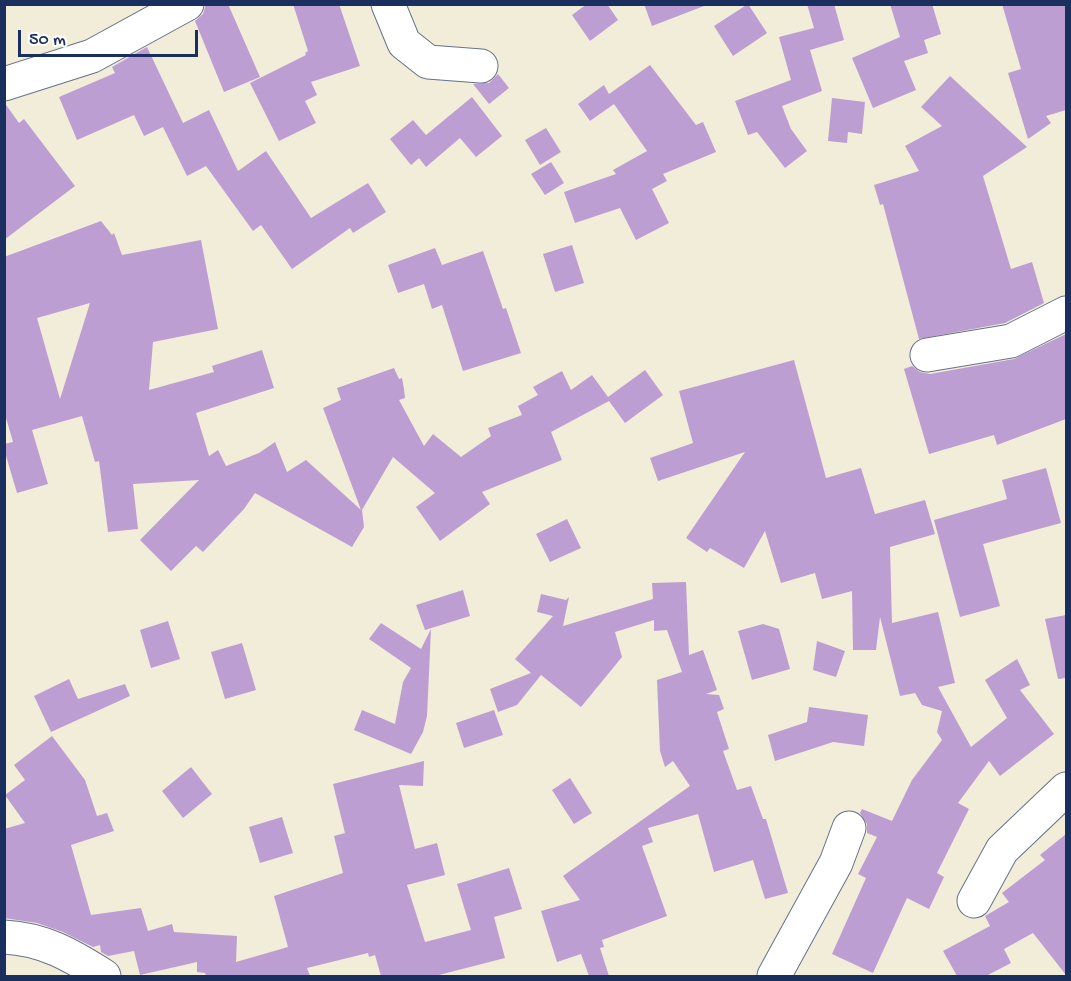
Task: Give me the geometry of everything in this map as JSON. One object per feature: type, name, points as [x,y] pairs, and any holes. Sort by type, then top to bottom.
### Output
[{"type":"street","points":[[4,84],[92,56],[187,4]]},
{"type":"street","points":[[388,4],[404,43],[428,62],[481,66]]},
{"type":"street","points":[[927,355],[1011,341],[1066,313]]},
{"type":"street","points":[[974,901],[1002,850],[1066,789]]},
{"type":"street","points":[[774,976],[836,863],[849,828]]},
{"type":"street","points":[[4,937],[29,938],[69,954],[104,976]]},
{"type":"building","points":[[206,4],[228,4],[260,77],[224,92],[195,21],[203,14]]},
{"type":"building","points":[[293,4],[339,4],[360,66],[311,82],[317,95],[305,101],[316,123],[279,141],[250,83],[306,55],[308,51]]},
{"type":"building","points":[[587,4],[607,4],[618,20],[590,41],[572,15]]},
{"type":"building","points":[[644,4],[703,4],[704,6],[652,26]]},
{"type":"building","points":[[748,4],[767,33],[733,56],[714,26]]},
{"type":"building","points":[[807,4],[834,4],[844,40],[810,50],[822,91],[782,106],[791,129],[807,151],[785,168],[757,132],[748,135],[735,101],[791,80],[779,37],[814,28]]},
{"type":"building","points":[[890,4],[932,4],[941,34],[924,40],[928,53],[904,61],[916,90],[873,108],[852,58],[900,37]]},
{"type":"building","points":[[1002,4],[1066,4],[1066,110],[1046,116],[1051,123],[1028,139],[1008,73],[1021,69]]},
{"type":"building","points":[[147,47],[183,123],[209,110],[238,171],[266,151],[311,218],[368,183],[386,212],[353,233],[350,228],[292,269],[261,225],[253,231],[206,166],[187,176],[163,127],[144,136],[134,115],[77,140],[59,97],[115,73],[112,67]]},
{"type":"building","points":[[650,65],[696,125],[703,122],[716,152],[663,174],[667,181],[652,189],[669,223],[636,240],[620,208],[575,223],[564,192],[616,174],[613,170],[647,151],[614,104],[590,121],[578,104],[604,85],[609,94]]},
{"type":"building","points":[[498,74],[509,88],[489,104],[473,84],[489,83]]},
{"type":"building","points":[[950,76],[1027,147],[983,176],[1011,269],[1032,262],[1044,303],[1005,323],[919,339],[883,204],[880,205],[874,185],[919,171],[905,146],[942,126],[921,107]]},
{"type":"building","points":[[472,97],[502,136],[476,157],[460,138],[426,167],[419,158],[411,165],[390,139],[413,120],[426,135]]},
{"type":"building","points":[[832,98],[865,102],[862,134],[848,132],[847,143],[828,141]]},
{"type":"building","points":[[4,102],[19,123],[24,119],[75,186],[4,240]]},
{"type":"building","points":[[546,128],[561,152],[540,165],[525,140]]},
{"type":"building","points":[[551,162],[564,183],[545,195],[531,174]]},
{"type":"building","points":[[101,221],[112,235],[114,233],[122,255],[201,240],[218,329],[153,342],[149,390],[214,372],[212,366],[262,350],[274,388],[196,413],[209,456],[218,450],[226,466],[259,453],[275,442],[287,472],[306,460],[361,510],[323,408],[341,400],[337,388],[394,368],[399,379],[402,378],[404,389],[405,398],[399,400],[424,446],[433,434],[461,457],[491,436],[488,428],[522,415],[518,406],[538,395],[533,387],[562,371],[571,390],[592,375],[608,397],[645,370],[663,395],[625,423],[609,401],[551,432],[562,460],[482,492],[490,504],[440,541],[416,507],[435,493],[393,457],[362,510],[364,527],[352,547],[255,493],[244,509],[203,552],[196,546],[171,571],[140,540],[199,480],[133,484],[138,529],[108,532],[99,461],[95,462],[82,416],[32,430],[48,484],[17,493],[4,449],[4,444],[13,442],[4,411],[4,257]],"holes":[[[90,303],[60,399],[37,318]]]},
{"type":"building","points":[[572,245],[584,283],[555,292],[543,254]]},
{"type":"building","points":[[435,248],[442,265],[483,251],[521,353],[463,371],[442,305],[432,309],[424,284],[398,293],[388,265]]},
{"type":"building","points":[[1066,334],[1066,419],[997,445],[994,435],[929,454],[904,369],[912,366],[920,372],[930,374],[1014,359]]},
{"type":"building","points":[[794,360],[826,478],[861,468],[875,514],[925,500],[935,534],[890,547],[892,623],[938,612],[955,683],[938,687],[971,747],[1007,718],[985,680],[1017,659],[1030,685],[1020,690],[1054,734],[1000,776],[989,761],[958,803],[969,809],[937,873],[944,877],[929,909],[907,898],[873,973],[832,954],[866,878],[858,874],[877,837],[867,833],[867,824],[860,813],[862,809],[892,821],[912,780],[942,740],[937,732],[942,711],[922,705],[915,693],[900,696],[880,617],[876,650],[853,650],[852,591],[822,599],[815,573],[781,583],[765,531],[744,568],[710,548],[707,552],[686,538],[745,452],[658,481],[650,458],[693,443],[679,391]]},
{"type":"building","points":[[1046,468],[1061,523],[983,544],[1000,606],[960,617],[934,520],[1007,499],[1002,480]]},
{"type":"building","points":[[567,519],[581,548],[550,562],[536,534]]},
{"type":"building","points":[[686,582],[689,655],[703,650],[717,690],[706,694],[719,695],[724,709],[717,712],[729,749],[723,751],[737,790],[751,786],[763,819],[766,819],[788,893],[765,899],[753,860],[714,872],[698,814],[648,828],[653,842],[642,846],[667,916],[602,940],[604,947],[600,948],[609,976],[589,976],[581,954],[557,962],[541,911],[580,900],[563,876],[690,786],[673,761],[665,767],[660,751],[657,680],[682,672],[667,630],[654,631],[654,620],[615,632],[622,657],[581,707],[541,675],[517,705],[498,712],[490,689],[531,673],[515,659],[553,616],[537,612],[541,594],[566,600],[569,597],[563,626],[653,599],[652,583]]},
{"type":"building","points":[[463,590],[470,616],[425,630],[416,605]]},
{"type":"building","points":[[1066,615],[1066,678],[1058,679],[1045,619]]},
{"type":"building","points":[[168,621],[180,659],[151,668],[140,630]]},
{"type":"building","points":[[381,623],[421,649],[431,629],[427,716],[423,732],[411,754],[354,730],[362,710],[395,724],[403,682],[411,668],[369,639]]},
{"type":"building","points":[[763,624],[779,629],[790,669],[752,680],[738,631]]},
{"type":"building","points":[[817,641],[845,651],[836,677],[813,670]]},
{"type":"building","points":[[242,643],[256,690],[225,699],[211,652]]},
{"type":"building","points":[[69,679],[78,699],[125,684],[130,696],[51,732],[34,696]]},
{"type":"building","points":[[809,707],[868,715],[864,746],[833,742],[775,761],[768,735],[807,722]]},
{"type":"building","points":[[494,710],[503,735],[464,748],[456,723]]},
{"type":"building","points":[[52,736],[85,780],[97,816],[107,813],[114,831],[71,845],[91,915],[141,908],[148,931],[172,924],[174,932],[237,936],[236,962],[288,947],[274,896],[343,873],[334,836],[345,833],[333,784],[424,761],[423,786],[399,785],[415,849],[437,843],[445,875],[407,885],[425,942],[471,930],[457,884],[509,868],[522,909],[494,917],[505,958],[435,976],[381,976],[375,955],[369,957],[368,953],[307,968],[310,976],[206,976],[205,973],[197,972],[197,962],[140,975],[134,951],[108,956],[101,952],[100,945],[93,947],[63,932],[37,923],[4,918],[4,829],[25,823],[5,795],[25,780],[14,765]]},
{"type":"building","points":[[191,767],[212,794],[183,818],[162,791]]},
{"type":"building","points":[[570,778],[592,813],[574,824],[552,790]]},
{"type":"building","points":[[282,817],[293,853],[260,863],[249,827]]},
{"type":"building","points":[[1066,834],[1066,975],[1033,933],[1004,949],[1011,963],[986,976],[957,976],[943,951],[990,926],[985,916],[1009,902],[1002,893],[1045,860],[1040,855]]}]
